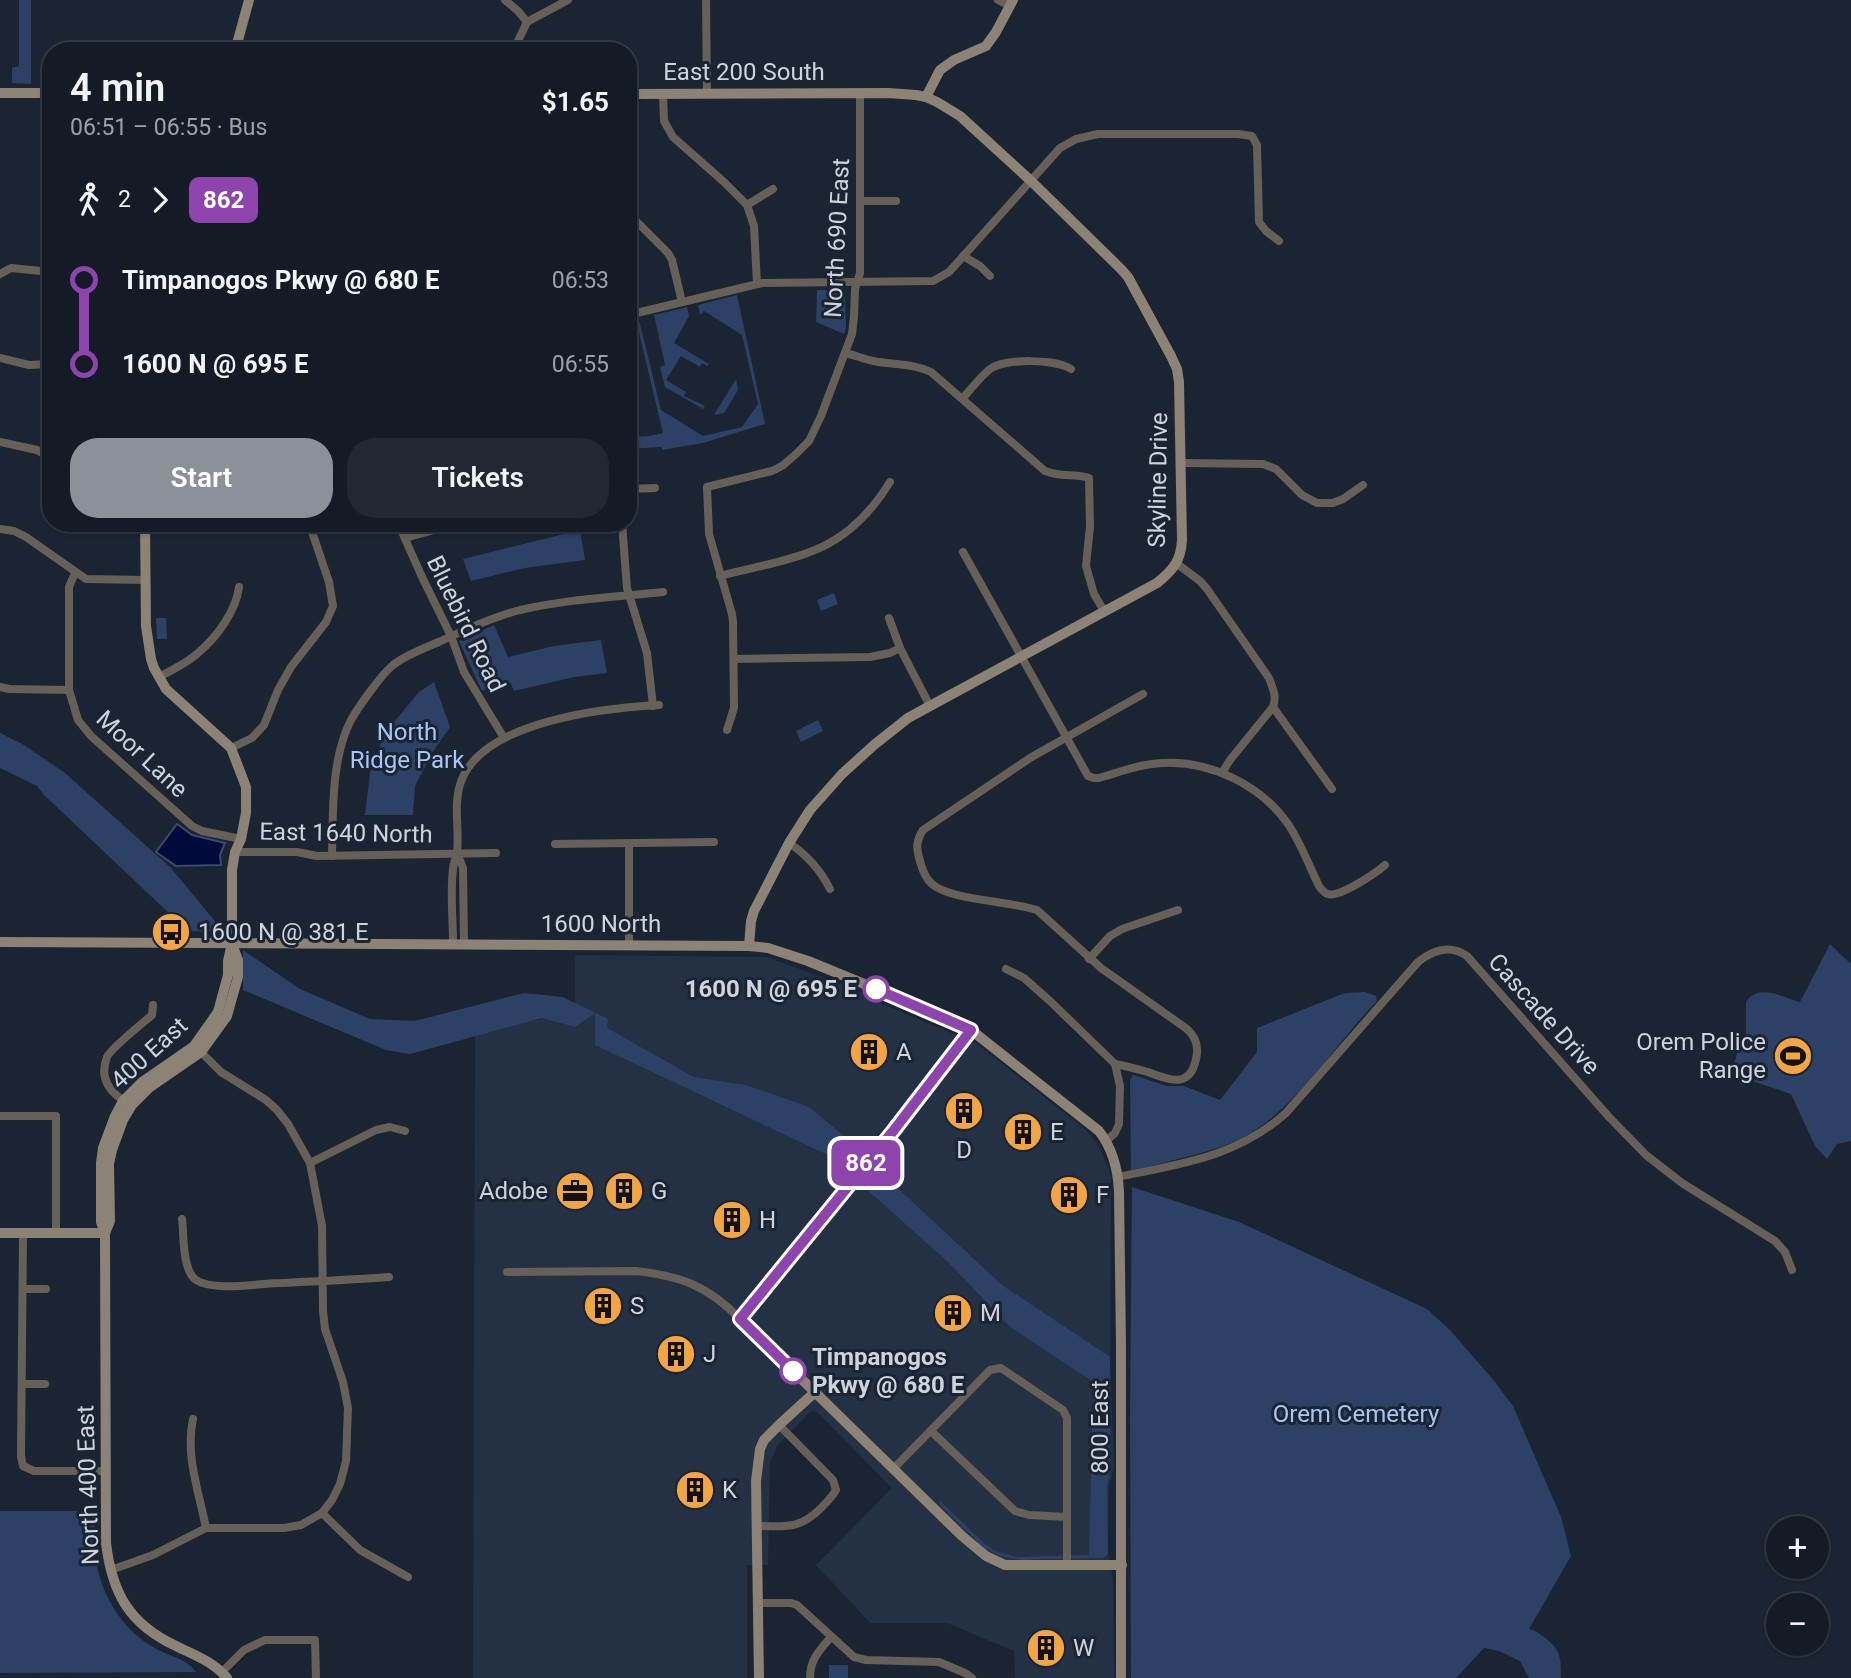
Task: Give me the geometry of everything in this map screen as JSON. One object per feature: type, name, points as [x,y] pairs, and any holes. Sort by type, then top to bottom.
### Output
[{"type":"street","points":[[237,42],[249,0]]},
{"type":"street","points":[[505,0],[527,22]]},
{"type":"street","points":[[518,42],[527,22],[568,0]]},
{"type":"street","points":[[706,0],[707,93]]},
{"type":"street","points":[[926,97],[940,70],[954,60],[986,46],[1012,3],[998,0]]},
{"type":"street","points":[[0,93],[42,93]]},
{"type":"street","points":[[663,93],[664,121],[673,137],[747,205],[754,226],[757,284]]},
{"type":"street","name":"East 200 South","points":[[637,94],[860,93]]},
{"type":"street","name":"Skyline Drive","points":[[749,946],[754,911],[789,843],[810,810],[842,774],[908,718],[1157,583],[1168,575],[1181,553],[1182,463],[1177,369],[1128,277],[1030,180],[959,116],[926,97],[860,93]]},
{"type":"street","name":"North 690 East","points":[[720,576],[709,534],[707,487],[765,473],[782,466],[809,442],[853,326],[855,289],[860,273],[860,93]]},
{"type":"street","points":[[637,313],[757,284],[933,281],[949,272],[1060,149],[1076,139],[1098,134],[1248,135],[1257,145],[1259,222],[1279,241]]},
{"type":"street","points":[[747,205],[773,189]]},
{"type":"street","points":[[860,201],[896,201]]},
{"type":"street","points":[[637,222],[672,260],[682,302]]},
{"type":"street","points":[[963,256],[990,275]]},
{"type":"street","points":[[3,272],[11,268],[42,271]]},
{"type":"street","points":[[845,353],[871,361],[921,367],[931,372],[1045,471],[1058,476],[1089,478],[1090,526],[1086,566],[1090,582],[1104,611]]},
{"type":"street","points":[[0,358],[29,365],[42,364]]},
{"type":"street","points":[[963,398],[990,369],[999,364],[1053,363],[1072,369]]},
{"type":"street","points":[[0,442],[42,453]]},
{"type":"street","points":[[1182,463],[1263,464],[1276,469],[1302,495],[1317,503],[1333,503],[1363,485]]},
{"type":"street","points":[[727,730],[734,708],[732,614],[720,576],[817,550],[840,537],[861,520],[878,502],[890,482]]},
{"type":"street","points":[[637,489],[655,488]]},
{"type":"street","points":[[0,529],[14,531],[26,537],[86,579],[145,580]]},
{"type":"street","name":"400 East","points":[[105,1233],[101,1222],[101,1163],[103,1148],[115,1116],[142,1082],[198,1049],[218,1013],[228,975],[232,943],[232,870],[246,813],[246,788],[231,748],[166,689],[151,659],[146,637],[145,532]]},
{"type":"street","points":[[231,748],[252,738],[264,725],[290,667],[326,622],[332,606],[329,582],[312,532]]},
{"type":"street","name":"Bluebird Road","points":[[402,532],[451,636],[464,672],[504,738]]},
{"type":"street","points":[[405,538],[427,532]]},
{"type":"street","points":[[459,944],[452,871],[457,853],[456,802],[462,779],[470,765],[480,754],[520,730],[598,711],[656,706],[647,653],[628,596],[623,532]]},
{"type":"street","points":[[963,552],[1084,772],[1094,778],[1135,767],[1180,763],[1222,773],[1259,793],[1278,811],[1294,834],[1324,893],[1334,895],[1342,892],[1385,865]]},
{"type":"street","points":[[1176,563],[1207,589],[1263,670],[1275,692],[1273,707],[1222,773]]},
{"type":"street","name":"Moor Lane","points":[[75,573],[69,587],[69,690],[74,711],[83,728],[186,821],[202,831],[241,839]]},
{"type":"street","points":[[159,677],[188,660],[207,643],[233,608],[239,587]]},
{"type":"street","points":[[332,856],[334,800],[341,748],[351,721],[391,667],[451,636],[518,611],[573,601],[663,592]]},
{"type":"street","points":[[889,618],[900,648],[930,706]]},
{"type":"street","points":[[734,659],[870,657],[900,648]]},
{"type":"street","points":[[0,687],[69,690]]},
{"type":"street","points":[[1006,969],[1024,978],[1115,1064],[1168,1079],[1183,1079],[1191,1073],[1197,1047],[1195,1038],[1187,1028],[1089,959],[1037,910],[1024,905],[938,889],[927,880],[917,852],[919,836],[929,825],[1030,758],[1143,694]]},
{"type":"street","points":[[1273,707],[1332,789]]},
{"type":"street","points":[[555,844],[714,842]]},
{"type":"street","points":[[629,843],[629,945]]},
{"type":"street","points":[[789,843],[810,859],[830,889]]},
{"type":"street","name":"East 1640 North","points":[[235,852],[297,852],[317,856],[496,853]]},
{"type":"street","points":[[1089,959],[1116,932],[1129,925],[1178,910]]},
{"type":"street","name":"1600 North","points":[[0,942],[768,948],[808,961],[971,1030],[1089,1123],[1106,1141],[1114,1158],[1118,1177]]},
{"type":"street","name":"Cascade Drive","points":[[1118,1177],[1213,1155],[1248,1141],[1273,1125],[1418,962],[1433,951],[1453,949],[1467,956],[1646,1155],[1682,1183],[1775,1241],[1785,1252],[1792,1270]]},
{"type":"street","points":[[128,1103],[110,1091],[104,1076],[107,1055],[152,1015],[153,1005]]},
{"type":"street","points":[[740,1319],[894,1130],[971,1030]]},
{"type":"street","points":[[111,1570],[153,1555],[206,1528],[296,1526],[322,1513],[332,1500],[340,1484],[346,1461],[348,1408],[343,1382],[325,1329],[322,1226],[310,1163],[277,1110],[221,1072],[198,1049]]},
{"type":"street","points":[[1106,1141],[1115,1133],[1119,1124],[1120,1086],[1115,1064]]},
{"type":"street","points":[[0,1116],[56,1116],[56,1233]]},
{"type":"street","points":[[310,1163],[376,1130],[390,1127],[405,1131]]},
{"type":"street","name":"800 East","points":[[1118,1177],[1121,1678]]},
{"type":"street","points":[[183,1219],[186,1264],[197,1280],[207,1284],[239,1286],[389,1277]]},
{"type":"street","points":[[0,1233],[105,1233]]},
{"type":"street","points":[[23,1233],[23,1466],[34,1471],[106,1471]]},
{"type":"street","name":"North 400 East","points":[[105,1233],[106,1543],[111,1570],[120,1596],[147,1629],[225,1675]]},
{"type":"street","points":[[507,1272],[636,1271],[683,1280],[702,1287],[724,1302],[814,1393],[986,1556],[1004,1565],[1122,1565]]},
{"type":"street","points":[[23,1289],[46,1289]]},
{"type":"street","points":[[893,1469],[990,1370],[1001,1368],[1063,1410],[1067,1418],[1067,1565]]},
{"type":"street","points":[[22,1384],[45,1384]]},
{"type":"street","points":[[759,1678],[757,1482],[760,1449],[764,1440],[814,1393]]},
{"type":"street","points":[[192,1419],[191,1461],[206,1528]]},
{"type":"street","points":[[757,1526],[800,1524],[814,1515],[836,1490],[833,1480],[779,1425]]},
{"type":"street","points":[[931,1431],[1015,1511],[1029,1515],[1067,1517]]},
{"type":"street","points":[[322,1513],[360,1550],[408,1577]]},
{"type":"street","points":[[758,1603],[797,1605],[848,1653],[860,1659],[939,1662],[965,1672],[972,1678]]},
{"type":"street","points":[[810,1678],[813,1659],[831,1637]]},
{"type":"street","points":[[225,1675],[244,1650],[265,1640],[315,1640],[316,1678]]},
{"type":"shaded area","points":[[177,824],[192,835],[225,843],[220,855],[221,865],[176,866],[156,852]]},
{"type":"shaded area","points":[[575,955],[767,957],[870,995],[882,1004],[976,1043],[1086,1130],[1099,1146],[1111,1175],[1110,1357],[1114,1467],[1109,1485],[1108,1553],[1113,1580],[1114,1678],[1015,1678],[1014,1651],[947,1623],[870,1623],[816,1565],[892,1488],[817,1412],[811,1411],[778,1445],[770,1462],[768,1565],[747,1565],[747,1678],[473,1678],[475,1035],[543,1018],[575,1027]]},
{"type":"green space","points":[[19,0],[31,0],[31,84],[12,83],[12,68],[19,66]]},
{"type":"green space","points":[[817,290],[845,292],[844,334],[816,322]]},
{"type":"green space","points":[[737,295],[765,424],[703,443],[662,450],[662,447],[637,448],[637,437],[663,433],[637,320],[661,410],[703,436],[742,427],[758,404],[742,335],[704,311],[700,315],[698,305]]},
{"type":"green space","points":[[687,307],[689,316],[674,343],[709,364],[707,366],[702,363],[700,367],[681,356],[666,380],[686,392],[684,396],[705,406],[703,409],[665,387],[660,367],[665,365],[654,315]]},
{"type":"green space","points":[[736,379],[738,390],[724,413],[714,415]]},
{"type":"green space","points":[[580,532],[585,560],[525,568],[471,581],[463,559]]},
{"type":"green space","points":[[834,593],[838,604],[821,611],[817,600]]},
{"type":"green space","points":[[156,618],[166,618],[167,639],[157,639]]},
{"type":"green space","points":[[494,625],[508,657],[554,646],[601,640],[607,673],[574,677],[514,691],[510,682],[482,691],[459,641]]},
{"type":"green space","name":"North Ridge Park","points":[[434,682],[450,727],[432,753],[415,786],[413,815],[365,815],[370,773],[384,734],[419,692]]},
{"type":"green space","points":[[818,720],[823,731],[801,742],[796,731]]},
{"type":"green space","points":[[0,733],[24,745],[65,773],[171,868],[218,925],[222,926],[218,932],[188,931],[37,786],[0,768]]},
{"type":"green space","name":"Orem Police Range","points":[[1830,944],[1851,964],[1851,1141],[1837,1144],[1827,1159],[1815,1146],[1791,1094],[1732,1072],[1738,1050],[1746,1045],[1746,1002],[1751,996],[1764,992],[1800,1002]]},
{"type":"green space","points":[[243,950],[300,989],[370,1019],[415,1021],[524,993],[563,997],[608,1019],[607,1028],[694,1077],[746,1085],[809,1107],[861,1150],[849,1165],[595,1045],[595,1013],[575,1027],[542,1018],[410,1054],[386,1050],[243,990]]},
{"type":"green space","points":[[1365,992],[1376,996],[1377,1001],[1296,1095],[1260,1127],[1218,1148],[1131,1170],[1130,1080],[1133,1075],[1167,1086],[1184,1086],[1220,1100],[1257,1052],[1257,1028],[1345,993]]},
{"type":"green space","points":[[877,1169],[1002,1285],[1110,1357],[1108,1554],[1103,1558],[1023,1560],[1000,1556],[983,1547],[940,1505],[939,1500],[995,1551],[1016,1557],[1089,1555],[1093,1390],[1098,1385],[1010,1327],[949,1263],[863,1186]]},
{"type":"green space","name":"Orem Cemetery","points":[[1132,1187],[1239,1222],[1427,1309],[1450,1330],[1513,1406],[1561,1517],[1571,1556],[1529,1629],[1544,1637],[1557,1650],[1561,1678],[1529,1678],[1520,1661],[1499,1651],[1484,1648],[1456,1678],[1131,1678]]},
{"type":"green space","points":[[0,1511],[95,1511],[96,1560],[103,1586],[115,1611],[143,1641],[183,1661],[196,1672],[0,1673]]},
{"type":"green space","points":[[829,1665],[848,1665],[848,1678],[829,1678]]},
{"type":"bus line","name":"862","points":[[793,1371],[740,1319],[894,1130],[971,1030],[876,989]]},
{"type":"place","name":"1600 N @ 381 E","points":[[171,932]]},
{"type":"place","name":"1600 N @ 695 E","points":[[876,989]]},
{"type":"place","name":"A","points":[[869,1052]]},
{"type":"place","name":"Orem Police Range","points":[[1793,1056]]},
{"type":"place","name":"D","points":[[964,1111]]},
{"type":"place","name":"E","points":[[1023,1132]]},
{"type":"place","name":"Adobe","points":[[575,1191]]},
{"type":"place","name":"G","points":[[624,1191]]},
{"type":"place","name":"F","points":[[1069,1195]]},
{"type":"place","name":"H","points":[[732,1220]]},
{"type":"place","name":"S","points":[[603,1306]]},
{"type":"place","name":"M","points":[[953,1313]]},
{"type":"place","name":"J","points":[[676,1354]]},
{"type":"place","name":"Timpanogos Pkwy @ 680 E","points":[[793,1371]]},
{"type":"place","name":"K","points":[[695,1490]]},
{"type":"place","name":"W","points":[[1046,1648]]}]
